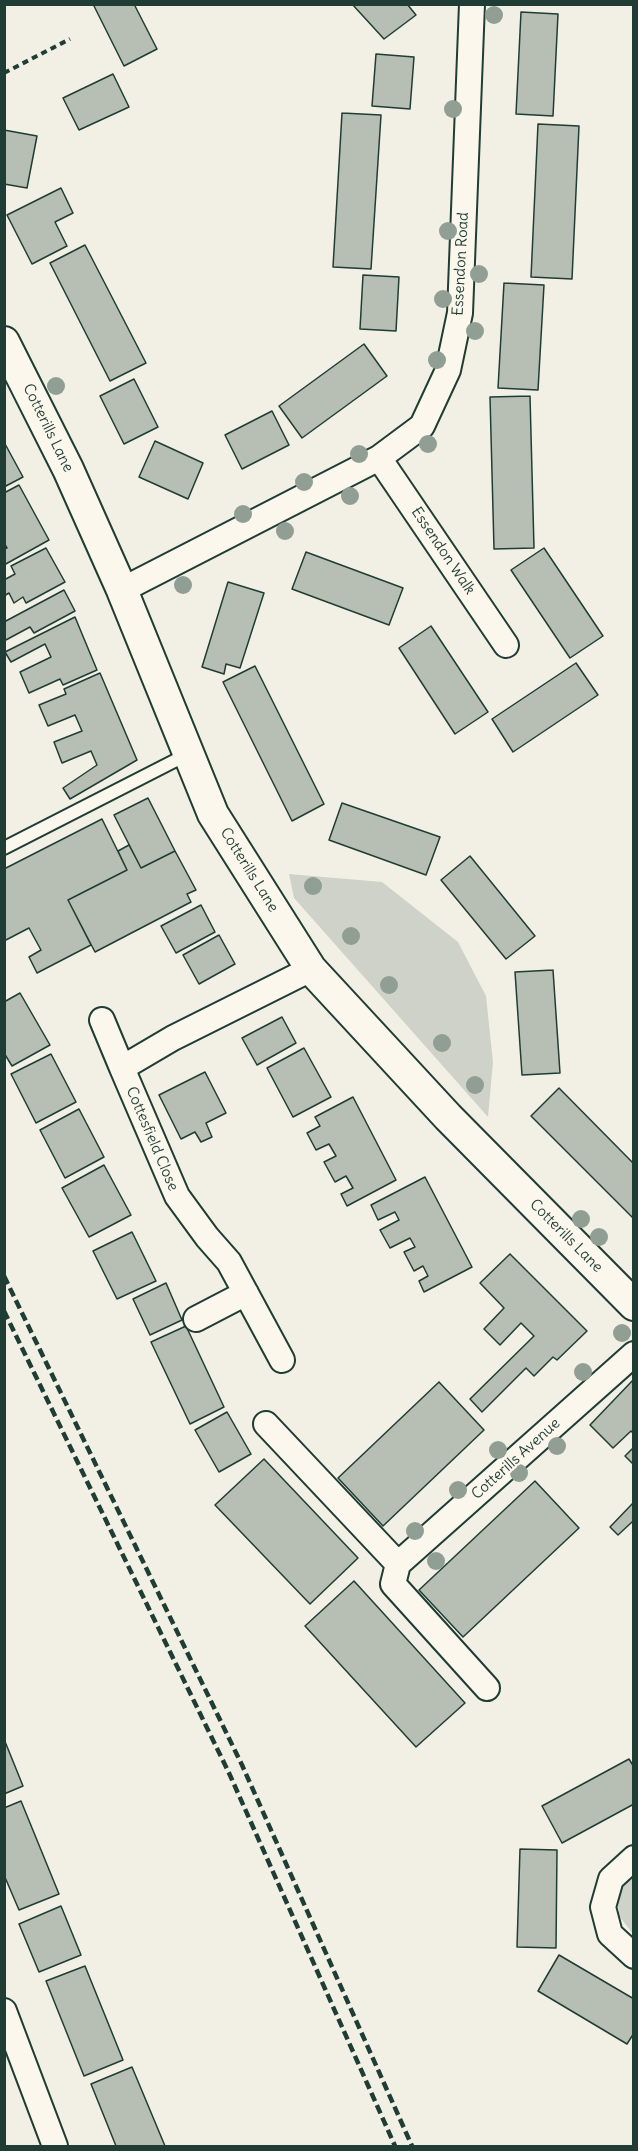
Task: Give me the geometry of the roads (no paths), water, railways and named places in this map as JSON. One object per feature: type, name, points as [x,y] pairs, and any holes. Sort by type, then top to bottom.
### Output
[{"type":"street","name":"Essendon Road","points":[[122,591],[379,458],[422,426],[448,370],[460,313],[472,4]]},
{"type":"street","name":"Cotterills Lane","points":[[4,342],[68,469],[122,591],[213,813],[311,969],[448,1117],[633,1305]]},
{"type":"street","name":"Essendon Walk","points":[[379,458],[506,645]]},
{"type":"street","name":"Cottesfield Close","points":[[282,1360],[229,1262],[207,1237],[177,1196],[122,1068],[173,1038],[311,969]]},
{"type":"street","points":[[102,1020],[122,1068]]},
{"type":"street","points":[[196,1319],[246,1293]]},
{"type":"street","name":"Cotterills Avenue","points":[[398,1564],[633,1354]]},
{"type":"street","points":[[266,1424],[398,1564],[393,1584],[487,1688]]},
{"type":"street","points":[[633,1858],[611,1879],[603,1907],[610,1934],[633,1956]]},
{"type":"street","points":[[4,2011],[55,2146]]},
{"type":"lane","points":[[4,848],[189,754]]},
{"type":"railway","points":[[4,1276],[242,1765],[412,2146]]},
{"type":"railway","points":[[4,1311],[229,1773],[395,2146]]}]
